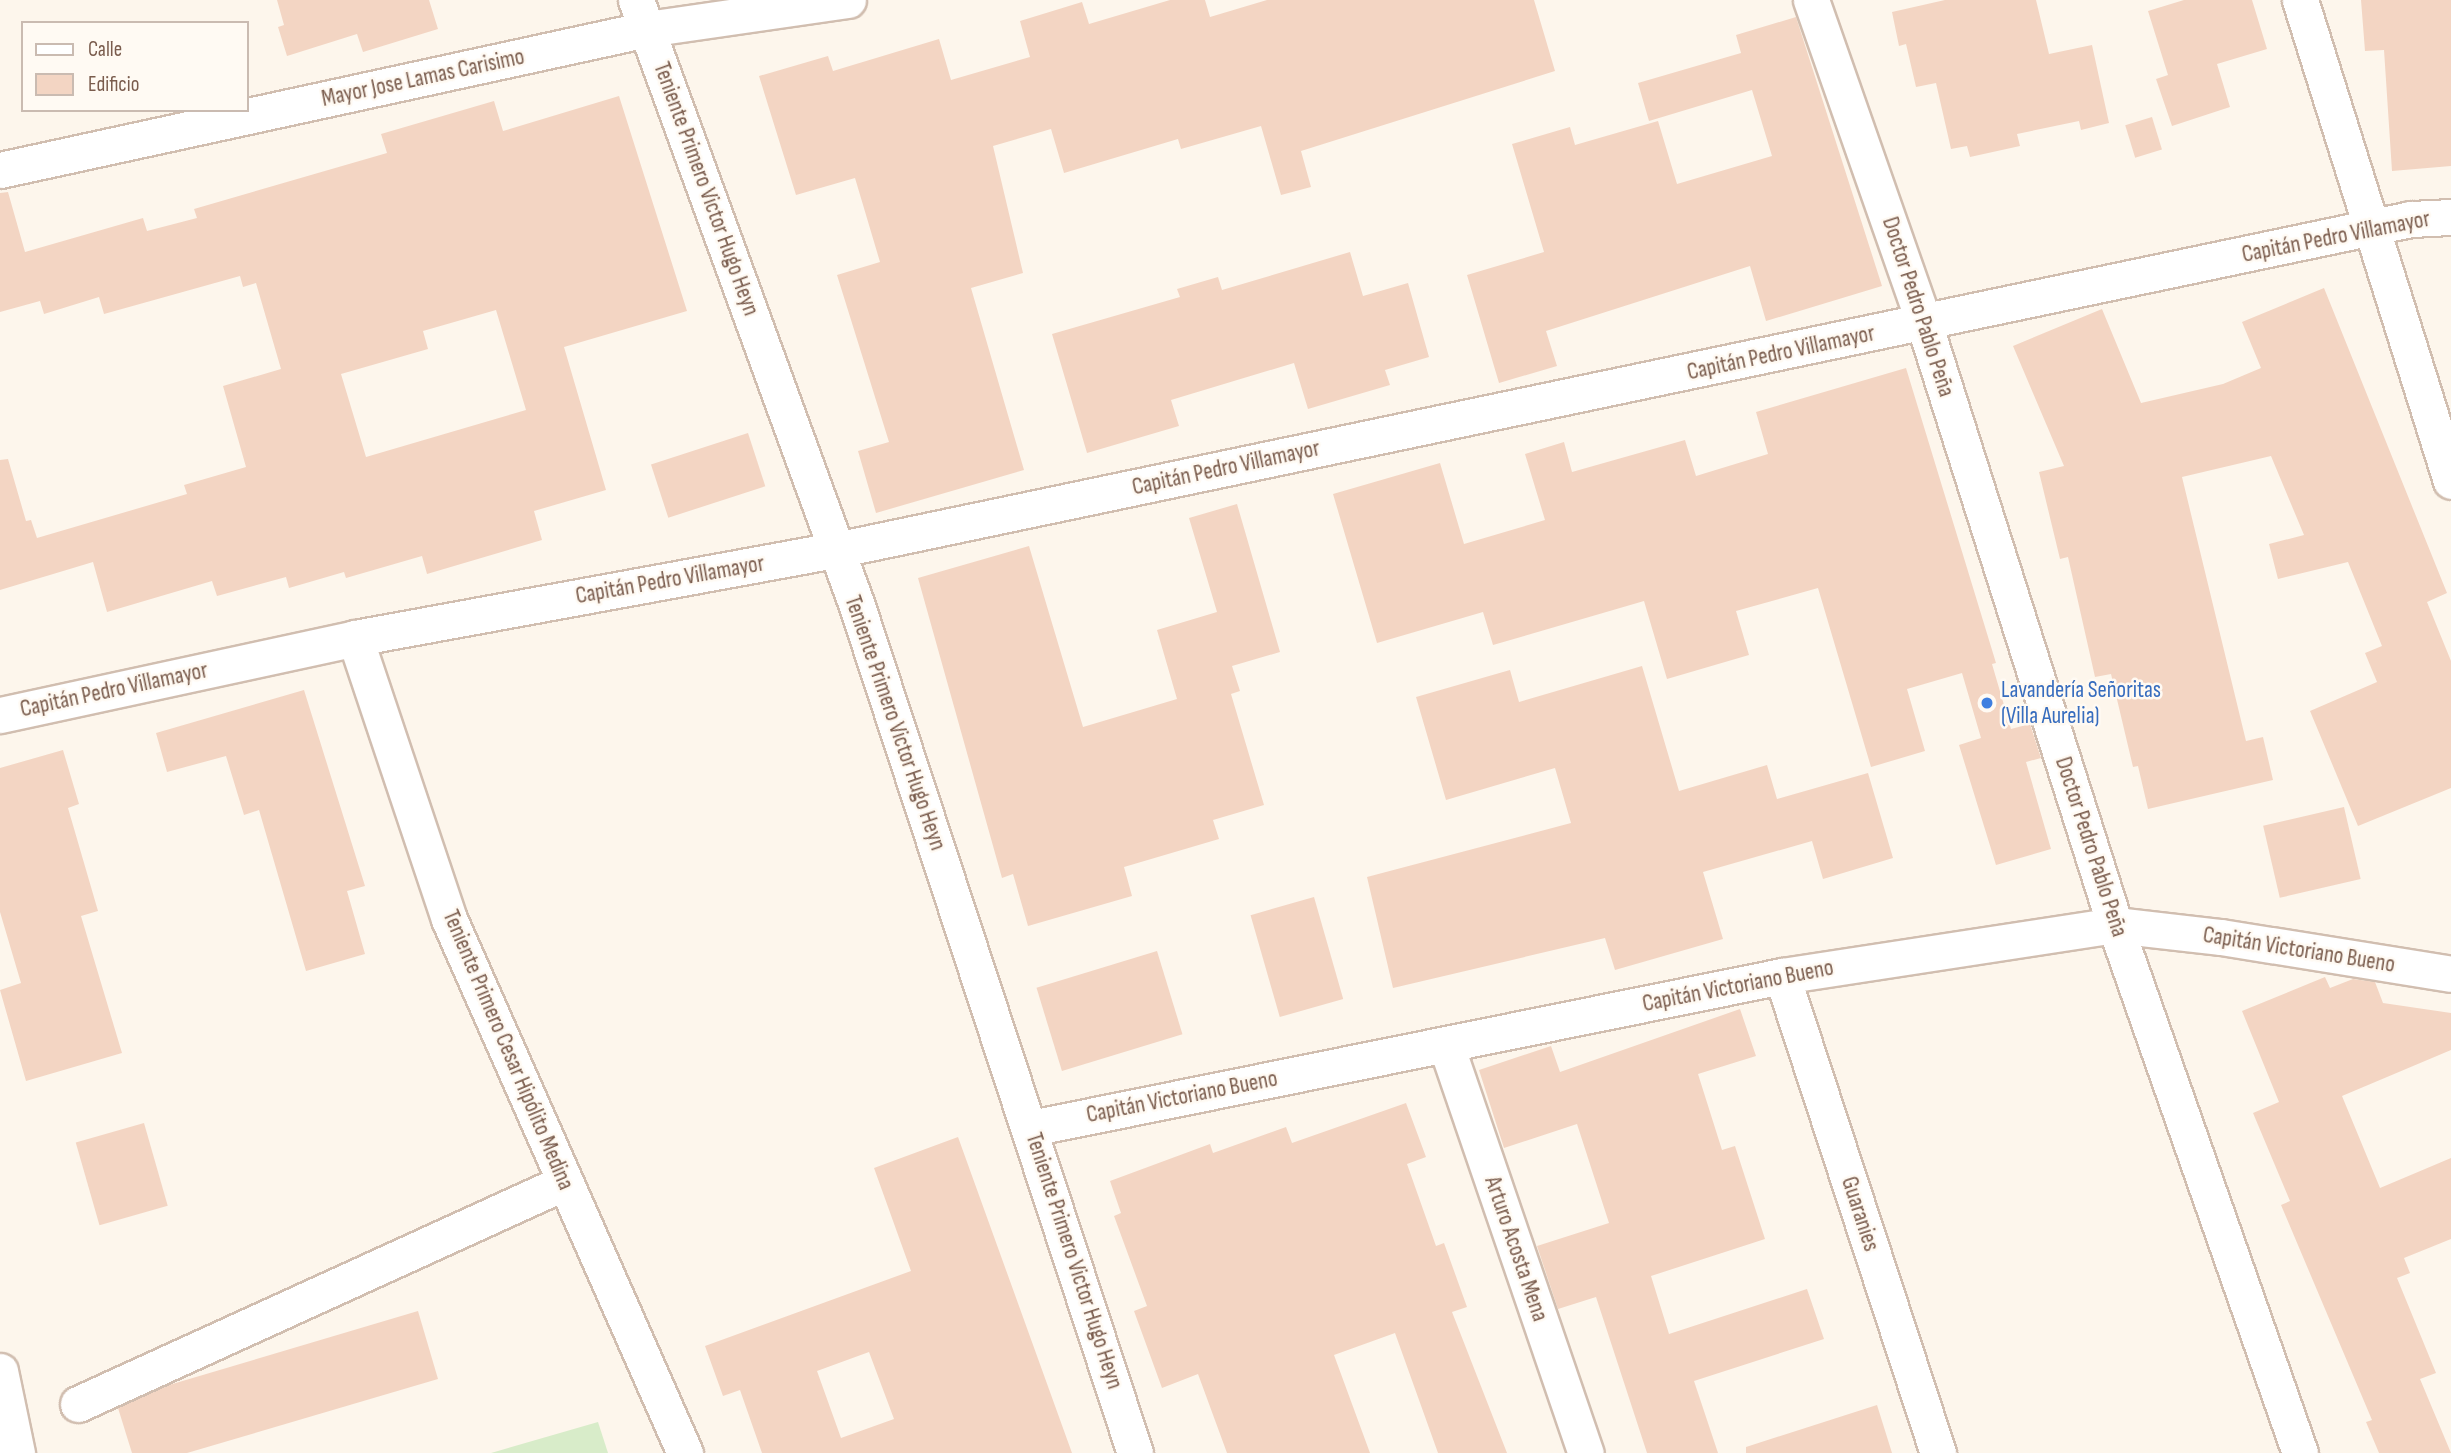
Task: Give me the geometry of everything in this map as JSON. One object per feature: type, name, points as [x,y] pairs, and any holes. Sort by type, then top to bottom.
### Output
[{"type":"street","name":"Mayor Jose Lamas Carisimo","points":[[248,110],[641,14],[848,0]]},
{"type":"street","name":"Doctor Pedro Pablo Peña","points":[[1811,0],[1924,323],[2115,925],[2300,1453]]},
{"type":"street","points":[[2300,0],[2451,481]]},
{"type":"street","name":"Teniente Primero Victor Hugo Heyn","points":[[641,14],[836,550],[1031,1128],[1135,1453]]},
{"type":"street","name":"Mayor Jose Lamas Carisimo","points":[[0,170],[238,112]]},
{"type":"street","name":"Capitán Pedro Villamayor","points":[[0,715],[355,638],[836,550],[2411,219],[2451,217]]},
{"type":"street","name":"Teniente Primero Cesar Hipólito Medina","points":[[355,638],[450,919],[685,1453]]},
{"type":"street","name":"Capitán Victoriano Bueno","points":[[1031,1128],[1782,976],[2115,925],[2221,937],[2451,974]]},
{"type":"street","name":"Guaranies","points":[[1782,976],[1938,1453]]},
{"type":"street","name":"Arturo Acosta Mena","points":[[1446,1045],[1586,1453]]},
{"type":"street","points":[[78,1404],[565,1182]]},
{"type":"street","points":[[0,1371],[18,1453]]},
{"type":"green space","points":[[598,1422],[608,1453],[491,1453]]},
{"type":"building","points":[[277,0],[429,0],[438,29],[363,52],[357,34],[287,56],[278,27],[284,25]]},
{"type":"building","points":[[1170,0],[1205,0],[1210,17],[1267,0],[1534,0],[1555,71],[1301,151],[1311,187],[1281,195],[1261,126],[1181,149],[1178,139],[1064,173],[1051,129],[993,146],[1023,273],[971,288],[1024,470],[876,513],[858,451],[889,442],[837,275],[880,262],[855,178],[796,195],[759,76],[828,56],[833,71],[939,39],[951,80],[1030,57],[1020,21],[1082,2],[1089,24]]},
{"type":"building","points":[[1945,0],[2036,0],[2049,54],[2092,45],[2109,123],[2081,130],[2079,121],[2017,134],[2020,146],[1970,157],[1967,146],[1951,149],[1936,83],[1916,87],[1906,44],[1899,46],[1892,12]]},
{"type":"building","points":[[2184,0],[2252,0],[2267,49],[2217,64],[2230,107],[2172,126],[2156,79],[2168,75],[2148,11]]},
{"type":"building","points":[[2361,0],[2451,0],[2451,166],[2392,171],[2384,50],[2365,51]]},
{"type":"building","points":[[1796,17],[1882,286],[1766,321],[1750,266],[1546,331],[1557,366],[1499,383],[1467,275],[1544,252],[1512,144],[1570,127],[1575,145],[1658,121],[1677,184],[1772,156],[1752,90],[1649,121],[1638,83],[1741,53],[1736,35]]},
{"type":"building","points":[[619,96],[687,311],[564,347],[606,490],[534,511],[542,540],[427,574],[422,556],[346,578],[344,572],[289,588],[286,577],[217,596],[212,581],[107,612],[93,562],[0,590],[0,460],[8,459],[26,521],[31,520],[37,538],[187,494],[184,485],[246,467],[223,386],[281,369],[256,283],[243,287],[240,276],[104,314],[99,297],[44,314],[40,301],[0,312],[0,193],[8,192],[25,252],[143,218],[147,231],[197,218],[194,209],[387,153],[381,134],[494,101],[503,131]],"holes":[[[496,310],[526,410],[366,457],[341,374],[428,349],[423,331]]]},
{"type":"building","points":[[2152,117],[2162,150],[2135,158],[2125,125]]},
{"type":"building","points":[[1350,252],[1363,296],[1408,283],[1429,357],[1385,370],[1390,385],[1308,409],[1294,363],[1171,400],[1179,426],[1087,453],[1052,334],[1180,297],[1177,289],[1218,277],[1222,290]]},
{"type":"building","points":[[2324,288],[2447,593],[2427,602],[2451,661],[2451,788],[2358,826],[2310,711],[2377,682],[2365,653],[2382,646],[2348,562],[2278,579],[2269,544],[2304,535],[2271,456],[2182,477],[2246,741],[2263,737],[2273,780],[2148,809],[2138,766],[2133,767],[2111,674],[2095,677],[2068,557],[2060,559],[2039,472],[2064,466],[2013,346],[2102,309],[2141,403],[2223,384],[2261,368],[2242,322]]},
{"type":"building","points":[[1906,368],[1996,663],[1992,664],[2011,729],[2030,724],[2041,758],[2026,762],[2051,849],[1996,865],[1959,745],[1981,738],[1962,673],[1907,689],[1925,751],[1871,767],[1818,588],[1736,611],[1749,655],[1667,679],[1644,601],[1493,645],[1483,612],[1377,643],[1333,494],[1440,463],[1464,544],[1545,520],[1525,454],[1564,442],[1572,472],[1685,440],[1696,476],[1768,454],[1756,412]]},
{"type":"building","points":[[748,433],[765,486],[668,518],[651,465]]},
{"type":"building","points":[[1237,504],[1280,652],[1232,666],[1240,691],[1231,694],[1264,805],[1213,820],[1219,839],[1124,867],[1132,896],[1028,926],[1013,874],[1002,878],[918,578],[1029,546],[1083,727],[1177,699],[1157,630],[1217,612],[1189,518]]},
{"type":"building","points":[[1642,666],[1679,791],[1767,765],[1777,799],[1868,773],[1893,858],[1823,879],[1812,841],[1703,872],[1723,939],[1615,970],[1605,938],[1393,988],[1367,877],[1571,823],[1555,768],[1446,800],[1416,697],[1510,670],[1519,702]]},
{"type":"building","points":[[304,690],[365,886],[347,891],[365,954],[306,971],[259,810],[244,815],[226,756],[167,772],[156,733]]},
{"type":"building","points":[[63,750],[79,804],[68,808],[98,911],[81,916],[122,1053],[26,1081],[0,990],[21,983],[0,912],[0,768]]},
{"type":"building","points":[[2344,807],[2361,879],[2280,898],[2263,826]]},
{"type":"building","points":[[1314,897],[1343,999],[1280,1017],[1251,915]]},
{"type":"building","points":[[1157,951],[1182,1034],[1062,1071],[1037,988]]},
{"type":"building","points":[[2325,977],[2330,988],[2353,979],[2375,982],[2383,1003],[2451,1013],[2451,1050],[2342,1096],[2380,1188],[2451,1158],[2451,1239],[2404,1258],[2410,1273],[2397,1278],[2436,1373],[2420,1379],[2451,1453],[2379,1453],[2366,1422],[2372,1420],[2281,1205],[2290,1201],[2253,1113],[2279,1102],[2242,1011]]},
{"type":"building","points":[[1740,1009],[1756,1056],[1698,1074],[1722,1150],[1735,1146],[1765,1239],[1651,1276],[1669,1334],[1807,1289],[1824,1339],[1694,1381],[1718,1453],[1647,1453],[1596,1297],[1558,1309],[1537,1246],[1609,1223],[1577,1124],[1504,1148],[1479,1070],[1551,1046],[1560,1072]]},
{"type":"building","points":[[1406,1103],[1426,1157],[1407,1164],[1436,1246],[1444,1243],[1467,1307],[1452,1312],[1507,1453],[1438,1453],[1395,1333],[1334,1355],[1370,1453],[1227,1453],[1198,1374],[1162,1388],[1134,1311],[1147,1306],[1114,1216],[1121,1213],[1110,1181],[1210,1144],[1213,1153],[1286,1127],[1292,1143]]},
{"type":"building","points":[[144,1123],[168,1206],[99,1225],[76,1143]]},
{"type":"building","points":[[958,1137],[1072,1453],[762,1453],[740,1390],[723,1396],[705,1346],[911,1271],[874,1168]],"holes":[[[869,1352],[894,1419],[841,1438],[817,1371]]]},
{"type":"building","points":[[418,1311],[438,1379],[187,1453],[132,1453],[118,1408],[169,1385]]},
{"type":"building","points":[[1877,1405],[1892,1453],[1746,1453],[1746,1447]]},
{"type":"place","name":"Lavandería Señoritas (Villa Aurelia)","points":[[1987,703]]}]
